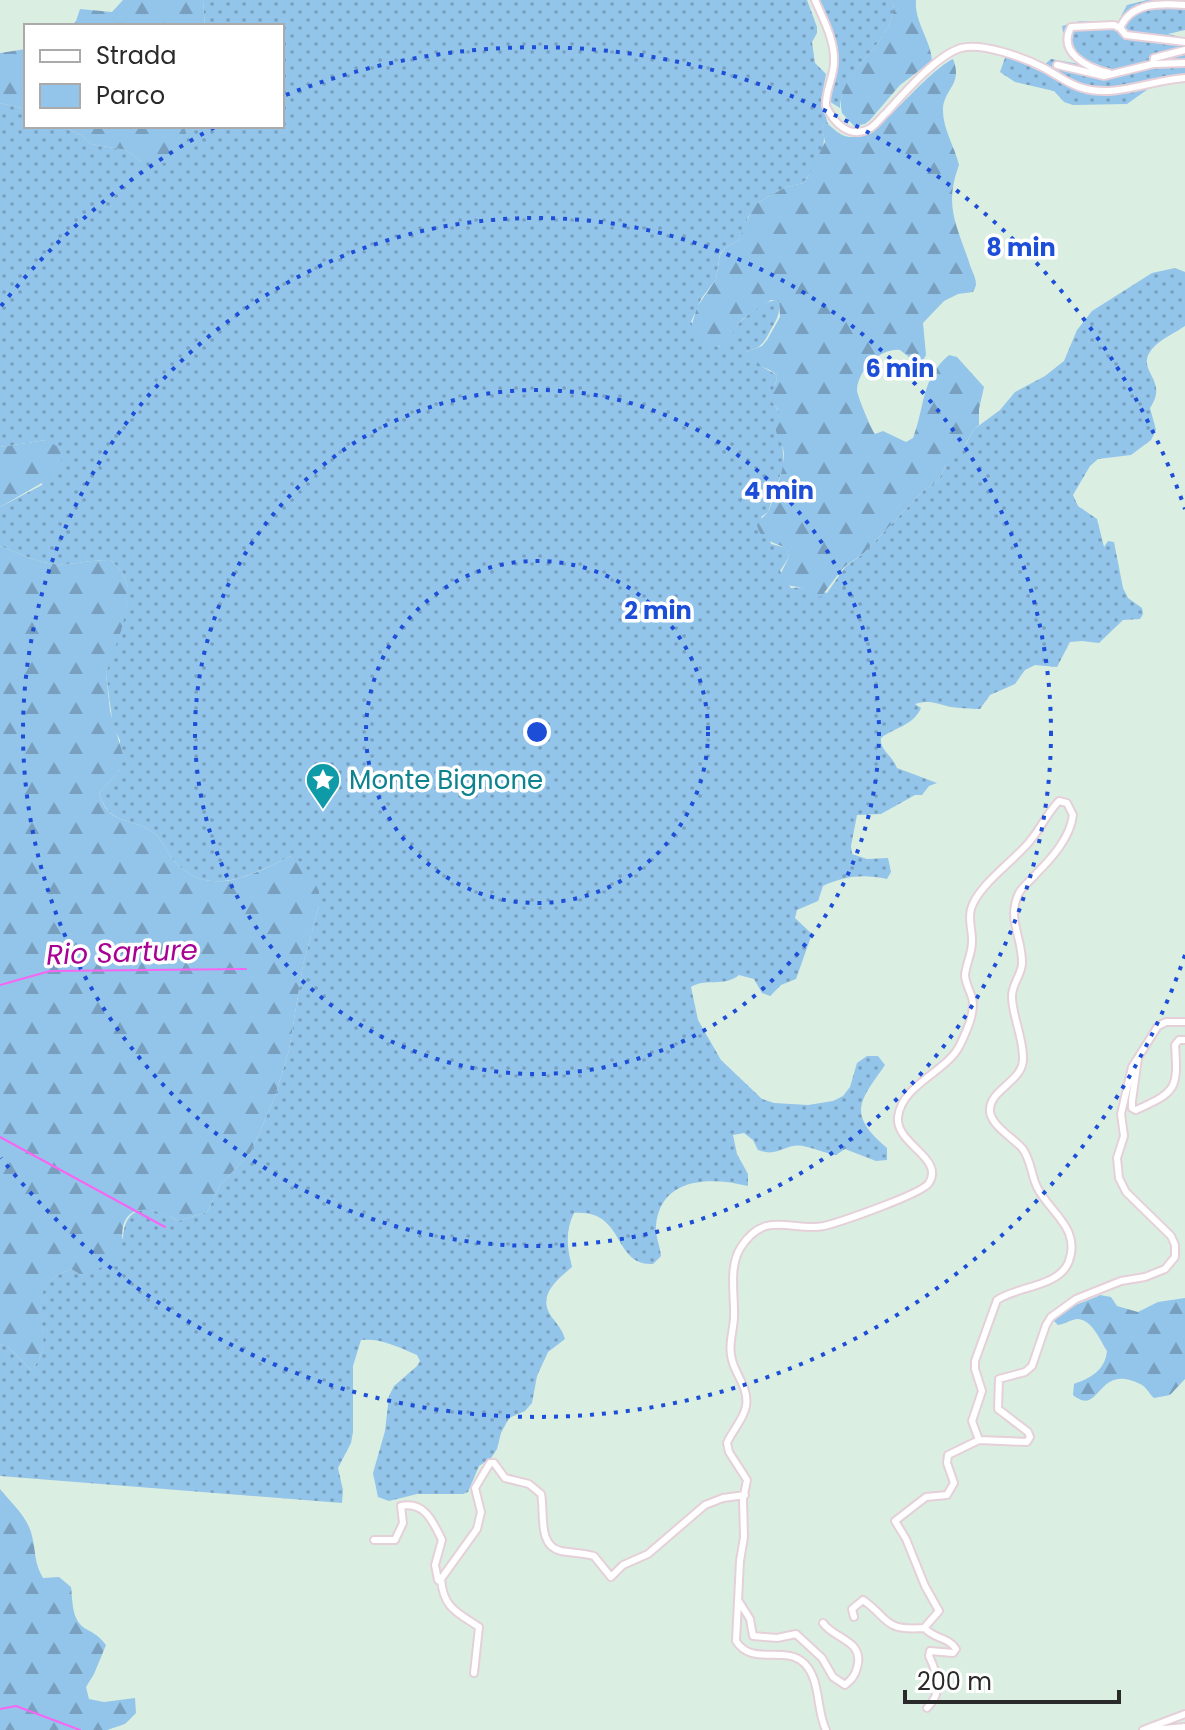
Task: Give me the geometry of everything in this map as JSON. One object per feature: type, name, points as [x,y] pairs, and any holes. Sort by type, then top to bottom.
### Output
[{"type":"street","points":[[815,0],[834,52],[835,64],[826,106],[839,124],[851,132],[862,132],[873,126],[926,72],[960,48],[977,48],[1015,56],[1063,80],[1095,91],[1185,78]]},
{"type":"street","points":[[1120,28],[1125,18],[1142,7],[1156,3],[1185,5]]},
{"type":"street","points":[[1109,73],[1076,58],[1067,46],[1069,29],[1105,24],[1120,28],[1126,35],[1185,42]]},
{"type":"street","points":[[1153,64],[1156,57],[1185,50]]},
{"type":"street","points":[[1057,65],[1099,76],[1153,64],[1185,63]]},
{"type":"street","points":[[826,1730],[819,1713],[812,1676],[803,1663],[792,1656],[750,1653],[739,1645],[736,1636],[747,1476],[729,1452],[727,1443],[746,1406],[746,1394],[733,1364],[729,1345],[733,1327],[734,1268],[739,1250],[752,1235],[767,1225],[827,1225],[912,1196],[928,1185],[932,1169],[906,1140],[899,1128],[899,1113],[914,1090],[953,1057],[969,1023],[973,1003],[965,975],[972,944],[971,909],[988,885],[1031,840],[1049,811],[1059,801],[1064,801],[1073,811],[1070,829],[1045,865],[1020,890],[1015,905],[1014,930],[1021,949],[1022,966],[1012,1001],[1024,1061],[1016,1078],[994,1097],[990,1108],[992,1118],[1023,1149],[1039,1191],[1067,1228],[1071,1239],[1071,1256],[1064,1271],[1057,1277],[997,1300],[976,1354],[975,1369],[982,1391],[972,1421],[979,1440]]},
{"type":"street","points":[[925,1628],[939,1609],[895,1521],[926,1497],[947,1495],[954,1483],[947,1463],[948,1455],[979,1440],[1024,1442],[1029,1439],[1028,1432],[999,1411],[998,1383],[1004,1377],[1025,1372],[1032,1366],[1051,1317],[1077,1298],[1165,1269],[1175,1257],[1171,1236],[1131,1198],[1121,1183],[1117,1158],[1124,1136],[1121,1115],[1129,1078],[1138,1058],[1158,1026],[1166,1022],[1185,1022]]},
{"type":"street","points":[[1138,1058],[1132,1101],[1132,1108],[1136,1110],[1160,1101],[1168,1091],[1178,1071],[1175,1045],[1179,1040],[1185,1040]]},
{"type":"street","points":[[474,1673],[480,1628],[458,1615],[443,1594],[441,1582],[477,1529],[481,1512],[475,1491],[481,1474],[492,1463],[505,1478],[534,1486],[542,1499],[543,1528],[550,1544],[557,1550],[594,1556],[611,1577],[623,1565],[648,1554],[705,1505],[723,1498],[745,1495]]},
{"type":"street","points":[[374,1540],[395,1540],[403,1523],[401,1506],[423,1509],[442,1540],[435,1571],[441,1582]]},
{"type":"street","points":[[738,1600],[750,1619],[753,1636],[777,1638],[796,1634],[822,1658],[833,1677],[845,1685],[856,1671],[857,1653],[851,1642],[829,1631],[823,1623]]},
{"type":"street","points":[[854,1617],[852,1609],[864,1600],[892,1626],[925,1628],[952,1643],[956,1649],[953,1653],[932,1650],[929,1653],[939,1687],[936,1699],[927,1708]]},
{"type":"street","points":[[1143,1730],[1185,1714]]},
{"type":"street","points":[[1153,1730],[1185,1727]]},
{"type":"green space","points":[[123,0],[203,0],[205,24],[73,24],[80,9],[112,12]]},
{"type":"green space","points":[[203,0],[807,0],[817,27],[812,42],[815,63],[826,74],[821,101],[828,124],[822,126],[824,142],[820,156],[803,183],[786,187],[757,203],[739,240],[720,254],[716,279],[701,299],[691,322],[719,347],[748,315],[764,304],[779,300],[778,317],[765,339],[758,347],[746,352],[755,363],[777,375],[773,402],[779,411],[784,464],[768,512],[761,517],[771,544],[787,548],[789,557],[780,571],[791,588],[808,587],[827,593],[845,567],[864,553],[924,490],[938,481],[973,430],[1000,410],[1015,392],[1045,376],[1064,361],[1077,330],[1092,311],[1152,273],[1175,268],[1185,272],[1185,326],[1159,342],[1148,357],[1156,390],[1150,408],[1156,430],[1151,440],[1131,455],[1098,459],[1090,466],[1073,495],[1078,506],[1097,519],[1104,547],[1108,541],[1114,542],[1123,588],[1128,598],[1142,608],[1140,619],[1123,620],[1099,643],[1070,642],[1057,667],[1035,665],[1025,670],[1015,684],[990,695],[980,709],[928,702],[915,704],[921,708],[918,714],[909,723],[881,738],[881,742],[897,768],[937,783],[929,786],[922,795],[915,795],[881,814],[857,815],[851,846],[852,854],[867,859],[888,858],[891,872],[887,879],[854,877],[831,883],[823,886],[818,901],[797,910],[795,918],[812,934],[796,979],[781,985],[770,996],[762,993],[754,979],[739,975],[727,981],[691,987],[698,1020],[721,1060],[762,1099],[774,1103],[808,1105],[833,1101],[843,1096],[850,1087],[857,1063],[867,1056],[878,1056],[885,1065],[861,1108],[866,1126],[887,1148],[887,1160],[876,1161],[845,1149],[836,1155],[803,1146],[765,1152],[758,1150],[753,1140],[744,1133],[733,1135],[737,1154],[748,1174],[748,1186],[704,1181],[678,1189],[667,1197],[656,1225],[661,1256],[653,1264],[640,1262],[631,1256],[603,1220],[591,1214],[574,1213],[568,1240],[572,1267],[551,1288],[546,1301],[565,1339],[548,1352],[537,1376],[532,1403],[525,1411],[509,1418],[497,1449],[491,1458],[479,1466],[468,1492],[463,1494],[417,1494],[389,1501],[378,1497],[373,1473],[385,1431],[389,1396],[394,1386],[420,1361],[417,1355],[403,1349],[368,1340],[361,1340],[353,1366],[353,1432],[338,1468],[343,1490],[342,1503],[0,1476],[0,1344],[7,1346],[31,1370],[40,1357],[43,1343],[41,1302],[44,1289],[53,1278],[71,1269],[81,1275],[123,1238],[125,1226],[135,1212],[151,1210],[178,1221],[207,1212],[220,1185],[251,1152],[275,1096],[289,1050],[303,965],[319,906],[319,891],[291,856],[234,880],[205,880],[177,864],[151,831],[108,811],[99,793],[120,770],[120,740],[113,726],[106,673],[128,602],[128,587],[122,572],[111,560],[56,564],[0,546],[0,507],[42,485],[46,440],[0,447],[0,103],[24,109],[24,128],[65,128],[91,144],[126,150],[142,162],[154,161],[187,135],[185,128],[284,128],[284,24],[205,24]]},
{"type":"green space","points":[[818,0],[894,0],[886,30],[849,79],[840,108],[829,101],[838,49]]},
{"type":"green space","points":[[894,0],[916,0],[932,61],[900,85],[870,120],[854,126],[842,113],[841,98],[854,71],[885,32],[892,17]]},
{"type":"green space","points":[[1147,0],[1185,0],[1185,30],[1168,34],[1185,38],[1185,80],[1158,82],[1127,104],[1073,105],[1064,102],[1054,91],[1015,82],[1000,72],[1007,52],[1044,65],[1051,59],[1079,64],[1066,49],[1062,26],[1080,21],[1118,22],[1127,5]]},
{"type":"green space","points":[[24,49],[24,109],[0,103],[0,53]]},
{"type":"green space","points":[[953,59],[955,80],[943,108],[959,165],[952,203],[976,285],[973,292],[958,294],[944,301],[923,323],[926,355],[922,362],[914,361],[900,350],[885,352],[866,367],[857,389],[875,434],[883,431],[906,442],[913,438],[933,373],[949,355],[957,357],[984,387],[979,425],[962,451],[945,467],[938,481],[924,490],[864,553],[844,567],[820,598],[811,590],[778,579],[789,557],[787,549],[765,538],[757,525],[769,510],[783,463],[784,451],[776,433],[779,411],[769,398],[777,375],[741,358],[767,340],[780,317],[779,300],[771,300],[746,317],[729,340],[719,346],[704,343],[690,331],[697,307],[716,279],[720,255],[739,240],[757,203],[786,187],[803,183],[808,177],[825,142],[822,126],[828,124],[849,137],[861,135],[874,128]]},
{"type":"green space","points":[[65,128],[185,128],[187,135],[186,148],[167,163],[142,162],[126,150],[91,144]]},
{"type":"green space","points":[[46,440],[60,448],[62,463],[54,476],[0,507],[0,447]]},
{"type":"green space","points":[[0,546],[56,564],[111,560],[122,572],[128,587],[128,602],[106,673],[110,711],[123,755],[120,770],[99,793],[108,811],[151,831],[177,864],[205,880],[234,880],[291,856],[304,864],[319,891],[319,906],[303,965],[289,1050],[275,1096],[251,1152],[220,1185],[207,1212],[178,1221],[149,1210],[134,1212],[124,1223],[120,1250],[111,1262],[81,1275],[71,1269],[53,1278],[44,1289],[41,1302],[43,1343],[40,1357],[31,1370],[8,1347],[0,1344]]},
{"type":"green space","points":[[1100,1295],[1111,1297],[1117,1306],[1138,1312],[1158,1302],[1185,1298],[1185,1379],[1170,1395],[1154,1398],[1142,1385],[1126,1379],[1107,1384],[1089,1400],[1073,1395],[1074,1384],[1100,1369],[1107,1351],[1087,1322],[1077,1319],[1058,1325],[1054,1321],[1069,1308]]},
{"type":"green space","points":[[0,1489],[27,1523],[43,1578],[59,1577],[71,1587],[78,1621],[106,1645],[86,1687],[89,1699],[104,1702],[135,1698],[136,1713],[125,1724],[107,1730],[0,1730]]},
{"type":"waterway","name":"Rio Sarture","points":[[0,985],[50,971],[246,969]]},
{"type":"waterway","points":[[0,1137],[165,1227]]},
{"type":"waterway","points":[[0,1709],[16,1706],[80,1730]]},
{"type":"place","name":"Monte Bignone","points":[[323,811]]}]
